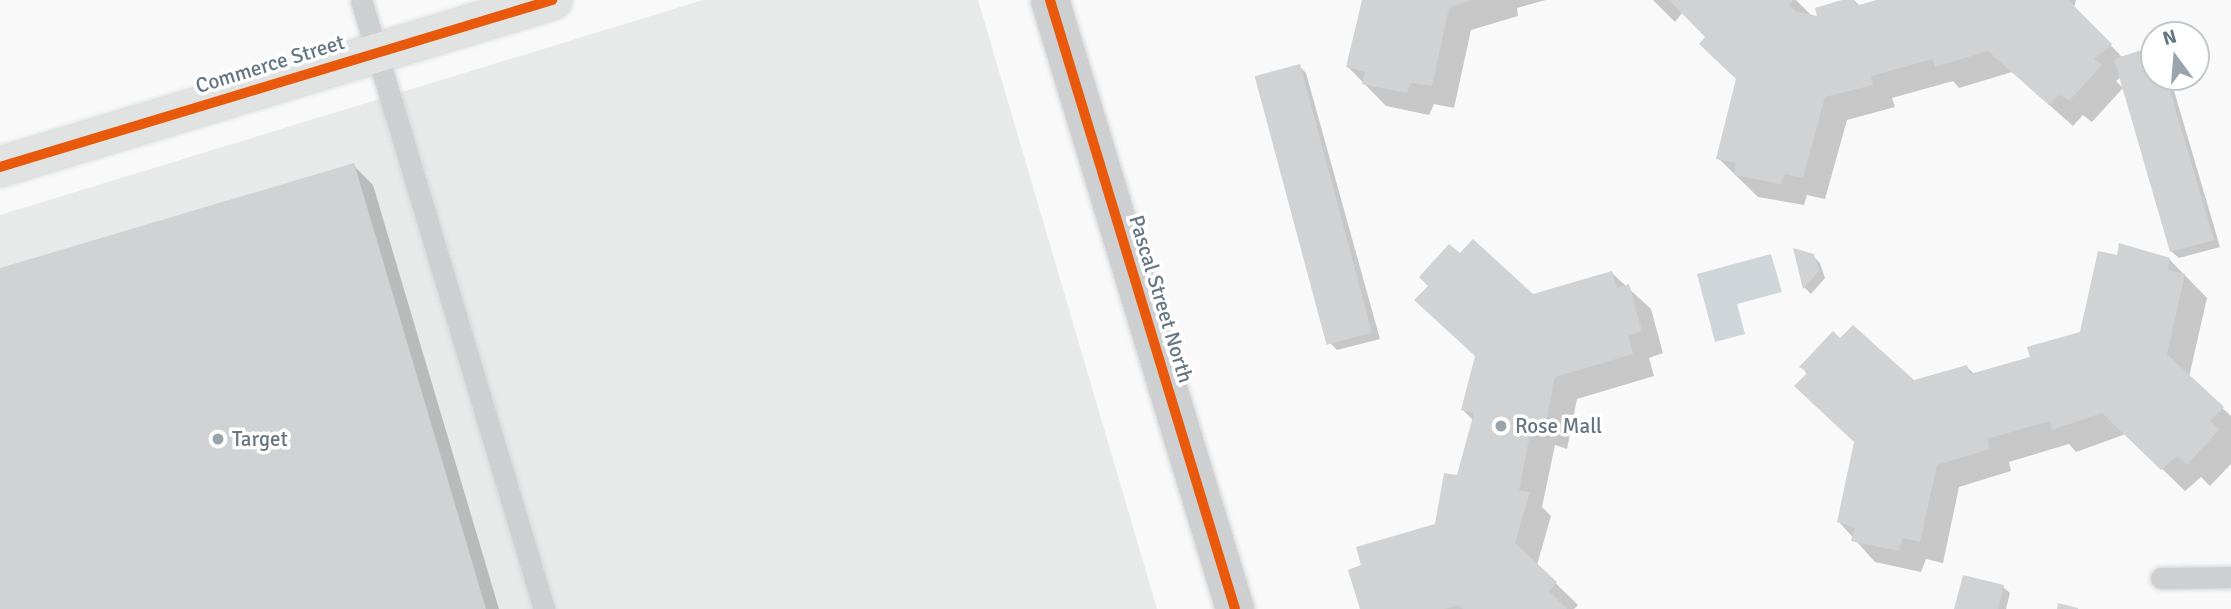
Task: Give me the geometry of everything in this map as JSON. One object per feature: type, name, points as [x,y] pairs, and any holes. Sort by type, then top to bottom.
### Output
[{"type":"street","name":"Commerce Street","points":[[0,167],[552,0]]},
{"type":"street","name":"Pascal Street North","points":[[1050,0],[1235,609]]},
{"type":"lane","points":[[361,0],[544,609]]},
{"type":"lane","points":[[2161,578],[2231,577]]},
{"type":"shaded area","points":[[703,0],[978,0],[1157,609],[0,609],[0,215]]},
{"type":"shaded area","points":[[1771,254],[1782,292],[1737,304],[1745,334],[1715,342],[1697,274]]},
{"type":"building","points":[[1362,0],[1472,0],[1449,8],[1432,86],[1411,83],[1407,93],[1362,84],[1365,72],[1346,67]]},
{"type":"building","points":[[1669,0],[1793,0],[1789,6],[1797,12],[1817,16],[1815,8],[1842,0],[1854,0],[1856,6],[1876,0],[2068,0],[2112,44],[2094,59],[2102,65],[2069,101],[2060,94],[2049,105],[1988,51],[1935,67],[1933,59],[1871,76],[1873,85],[1825,97],[1803,178],[1785,174],[1781,184],[1734,175],[1736,163],[1716,159],[1736,79],[1699,44],[1705,37]]},
{"type":"building","points":[[2140,51],[2140,91],[2170,91],[2214,240],[2170,252],[2114,59]]},
{"type":"building","points":[[1300,64],[1372,333],[1327,345],[1255,76]]},
{"type":"building","name":"Target","points":[[354,163],[486,609],[0,609],[0,268]]},
{"type":"building","name":"Rose Mall","points":[[1473,239],[1533,294],[1612,271],[1617,288],[1629,284],[1642,331],[1628,336],[1633,354],[1555,377],[1545,427],[1532,424],[1519,490],[1530,492],[1515,543],[1557,582],[1549,591],[1567,609],[1463,609],[1458,605],[1445,609],[1360,609],[1348,570],[1361,565],[1356,547],[1435,524],[1444,473],[1457,475],[1474,413],[1461,410],[1475,356],[1414,300],[1428,286],[1419,277],[1449,244],[1460,253]]},
{"type":"building","points":[[2119,243],[2170,258],[2168,270],[2185,274],[2167,354],[2224,407],[2210,421],[2220,429],[2187,465],[2177,456],[2161,470],[2102,413],[2052,430],[2050,421],[1987,439],[1990,449],[1937,465],[1920,542],[1903,538],[1899,551],[1851,541],[1855,528],[1837,522],[1854,442],[1794,386],[1808,372],[1799,367],[1833,331],[1840,338],[1853,325],[1914,380],[1967,365],[1970,374],[2030,357],[2027,347],[2080,332],[2098,251],[2117,255]]},
{"type":"building","points":[[1793,248],[1814,254],[1819,271],[1803,289]]},
{"type":"building","points":[[1963,575],[2004,585],[1998,609],[1954,609]]},
{"type":"building","points":[[2058,603],[2078,608],[2078,609],[2057,609]]},
{"type":"cycle path","points":[[0,167],[552,0]]},
{"type":"cycle path","points":[[1050,0],[1235,609]]},
{"type":"place","name":"Rose Mall","points":[[1501,426]]},
{"type":"place","name":"Target","points":[[218,439]]}]
